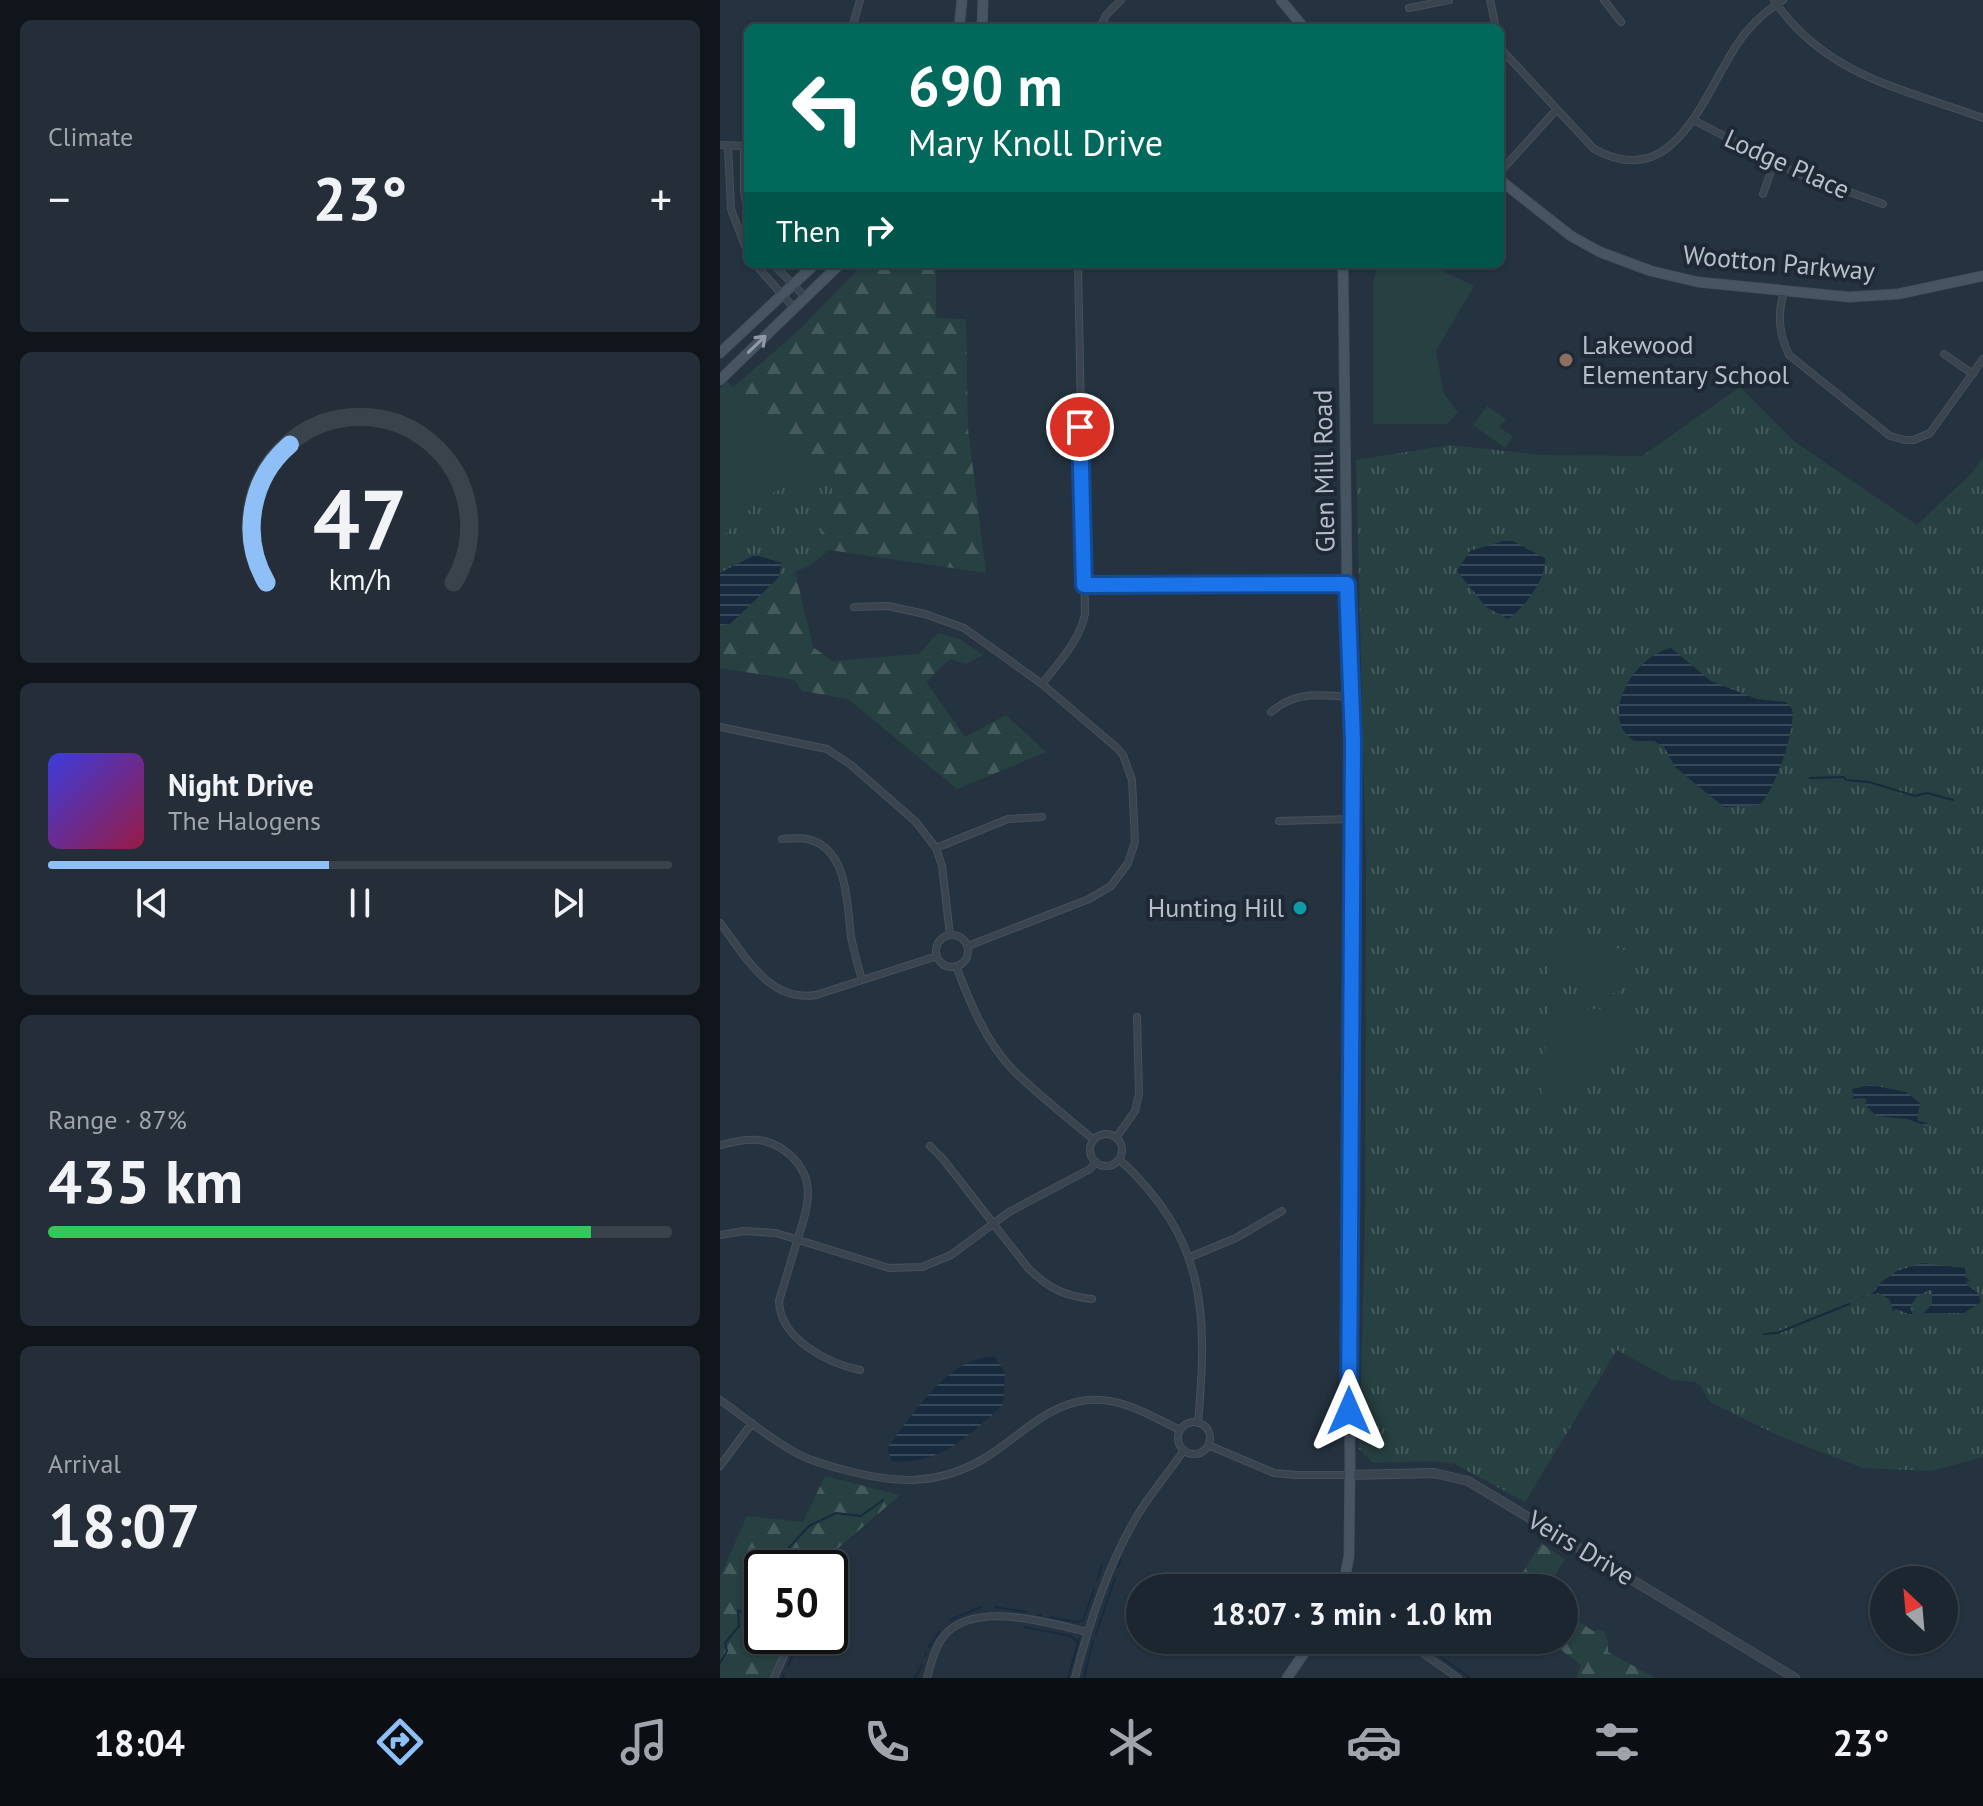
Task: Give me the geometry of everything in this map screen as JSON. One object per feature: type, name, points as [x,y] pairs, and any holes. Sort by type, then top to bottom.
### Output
[{"type":"main road","points":[[959,24],[962,0]]},
{"type":"main road","points":[[982,24],[983,0]]},
{"type":"main road","points":[[1281,0],[1301,24]]},
{"type":"main road","name":"Wootton Parkway","points":[[1504,183],[1571,236],[1626,263],[1698,282],[1849,297],[1898,294],[1983,276]]},
{"type":"main road","points":[[720,353],[811,268]]},
{"type":"main road","points":[[720,380],[836,268]]},
{"type":"main road","name":"Glen Mill Road","points":[[1343,268],[1351,697],[1350,1475],[1349,1556],[1346,1574]]},
{"type":"main road","points":[[1287,1678],[1303,1654]]},
{"type":"street","points":[[853,24],[860,0]]},
{"type":"street","points":[[1102,24],[1121,0]]},
{"type":"street","points":[[1409,8],[1449,0]]},
{"type":"street","points":[[1490,0],[1495,24]]},
{"type":"street","points":[[1604,0],[1621,22]]},
{"type":"street","points":[[1504,52],[1594,149],[1610,157],[1627,160],[1658,155],[1674,145],[1693,120],[1738,41],[1778,1],[1802,36],[1841,65],[1983,118]]},
{"type":"street","points":[[1504,168],[1556,110]]},
{"type":"street","name":"Lodge Place","points":[[1693,120],[1774,163],[1883,204]]},
{"type":"street","points":[[720,145],[744,147]]},
{"type":"street","points":[[728,147],[731,209],[744,243]]},
{"type":"street","points":[[1763,194],[1774,163]]},
{"type":"street","points":[[758,268],[794,308]]},
{"type":"street","points":[[777,268],[805,297]]},
{"type":"street","points":[[1042,684],[1082,628],[1085,614],[1078,268]]},
{"type":"street","points":[[1784,292],[1778,321],[1789,355],[1890,436],[1914,440],[1930,433],[1983,359]]},
{"type":"street","points":[[1944,354],[1973,374]]},
{"type":"street","points":[[1084,585],[1347,584]]},
{"type":"street","points":[[854,607],[888,606],[925,614],[964,628],[1042,684],[1123,755],[1132,780],[1135,842],[1128,863],[1111,886],[1089,899],[968,946]]},
{"type":"street","points":[[1271,712],[1282,702],[1298,695],[1351,697]]},
{"type":"street","points":[[721,730],[810,744],[841,757],[916,822],[936,848],[946,886],[950,935]]},
{"type":"street","points":[[936,848],[1008,819],[1042,817]]},
{"type":"street","points":[[1279,821],[1351,819]]},
{"type":"street","points":[[782,839],[813,841],[828,853],[840,869],[848,895],[851,935],[862,980]]},
{"type":"street","points":[[720,923],[768,982],[784,993],[803,997],[937,956]]},
{"type":"street","points":[[950,935],[963,939],[968,946],[967,956],[956,966]]},
{"type":"street","points":[[950,935],[937,945],[937,956],[943,964],[956,966]]},
{"type":"street","points":[[956,966],[975,1012],[995,1047],[1013,1069],[1094,1140]]},
{"type":"street","points":[[1116,1138],[1135,1111],[1139,1094],[1137,1017]]},
{"type":"street","points":[[1107,1134],[1116,1138],[1122,1150],[1119,1159],[1106,1166],[1096,1162],[1091,1154],[1094,1140],[1107,1134]]},
{"type":"street","points":[[720,1145],[747,1138],[758,1139],[776,1144],[794,1157],[807,1181],[809,1204],[779,1301],[782,1320],[791,1333],[829,1361],[860,1370]]},
{"type":"street","points":[[930,1146],[1044,1284],[1069,1297],[1092,1299]]},
{"type":"street","points":[[1119,1159],[1147,1185],[1167,1211],[1190,1257],[1200,1311],[1198,1423]]},
{"type":"street","points":[[720,1235],[761,1231],[879,1266],[907,1269],[942,1260],[1026,1202],[1090,1169],[1096,1162]]},
{"type":"street","points":[[1190,1257],[1236,1238],[1282,1211]]},
{"type":"street","points":[[720,1400],[799,1455],[891,1481],[924,1480],[965,1468],[990,1455],[1044,1416],[1065,1405],[1086,1400],[1129,1406],[1180,1430]]},
{"type":"street","points":[[720,1466],[752,1423]]},
{"type":"street","points":[[1188,1423],[1198,1423],[1208,1432],[1208,1445],[1194,1453],[1184,1450],[1178,1439],[1180,1430],[1188,1423]]},
{"type":"street","points":[[1208,1445],[1274,1473],[1350,1475]]},
{"type":"street","points":[[1075,1678],[1087,1632],[1115,1557],[1132,1525],[1184,1450]]},
{"type":"street","name":"Veirs Drive","points":[[1350,1475],[1434,1473],[1468,1481],[1795,1678]]},
{"type":"street","points":[[927,1678],[945,1634],[967,1619],[993,1615],[1087,1632]]},
{"type":"street","points":[[774,1678],[785,1654]]},
{"type":"street","points":[[1424,1654],[1458,1678]]},
{"type":"green space","points":[[859,268],[936,268],[936,318],[966,319],[968,429],[986,573],[829,550],[809,566],[829,515],[835,472],[789,489],[790,453],[720,399],[799,330]]},
{"type":"green space","points":[[1377,268],[1436,268],[1474,286],[1436,351],[1444,394],[1458,412],[1447,424],[1373,424],[1373,282]]},
{"type":"green space","points":[[727,381],[810,470],[754,505],[720,539],[720,388]]},
{"type":"green space","points":[[1740,387],[1795,442],[1917,525],[1972,473],[1983,457],[1983,1457],[1931,1471],[1863,1468],[1779,1436],[1710,1402],[1695,1382],[1672,1380],[1617,1350],[1525,1502],[1455,1464],[1432,1461],[1373,1463],[1359,1449],[1365,1232],[1366,867],[1356,460],[1450,445],[1542,455],[1642,456]]},
{"type":"green space","points":[[1487,406],[1506,419],[1500,427],[1513,437],[1505,448],[1473,425]]},
{"type":"green space","points":[[720,429],[790,453],[790,489],[835,471],[829,515],[809,566],[778,578],[782,563],[755,555],[720,573]]},
{"type":"green space","points":[[795,571],[813,647],[832,661],[919,654],[938,633],[960,639],[983,655],[966,664],[950,659],[926,682],[965,737],[1006,715],[1046,752],[957,789],[848,699],[802,691],[795,680],[720,668],[720,626],[730,624],[778,578]]},
{"type":"green space","points":[[1558,933],[1628,951],[1618,994],[1563,983],[1564,980],[1547,975]]},
{"type":"green space","points":[[1550,1007],[1634,1012],[1635,1015],[1631,1056],[1587,1056],[1582,1100],[1543,1095],[1541,1092]]},
{"type":"green space","points":[[825,1476],[900,1495],[836,1550],[744,1550],[744,1654],[785,1654],[774,1678],[720,1678],[720,1577],[747,1516],[803,1522]]},
{"type":"green space","points":[[1541,1543],[1565,1559],[1556,1574],[1522,1574]]},
{"type":"green space","points":[[1578,1621],[1593,1631],[1603,1630],[1608,1640],[1608,1652],[1656,1678],[1576,1678],[1581,1665],[1566,1654],[1578,1654]]},
{"type":"water","points":[[1513,541],[1545,558],[1545,566],[1533,592],[1508,619],[1486,607],[1457,571],[1470,551]]},
{"type":"water","points":[[755,555],[782,563],[778,578],[730,624],[720,626],[720,573]]},
{"type":"water","points":[[1671,648],[1711,681],[1757,699],[1786,702],[1792,709],[1791,730],[1783,759],[1759,805],[1724,807],[1675,767],[1664,747],[1654,741],[1634,741],[1623,730],[1619,717],[1625,688],[1645,662]]},
{"type":"water","points":[[1871,1085],[1906,1092],[1920,1103],[1917,1120],[1929,1124],[1876,1116],[1865,1104],[1867,1100],[1852,1099],[1852,1089]]},
{"type":"water","points":[[1922,1263],[1965,1268],[1966,1278],[1970,1280],[1966,1282],[1967,1285],[1978,1293],[1981,1302],[1964,1313],[1924,1313],[1932,1304],[1932,1291],[1929,1290],[1916,1297],[1910,1307],[1911,1315],[1896,1309],[1893,1311],[1890,1300],[1878,1293],[1859,1298],[1874,1292],[1881,1282],[1897,1271]]},
{"type":"water","points":[[994,1356],[1005,1372],[1003,1405],[953,1446],[925,1459],[892,1461],[887,1448],[934,1389],[969,1362]]},
{"type":"waterway","points":[[1810,778],[1844,777],[1915,796],[1927,793],[1953,800]]},
{"type":"waterway","points":[[1764,1334],[1777,1333],[1849,1304]]},
{"type":"waterway","points":[[787,1550],[809,1526],[836,1513],[861,1516],[883,1500]]},
{"type":"waterway","points":[[1118,1567],[1121,1560]]},
{"type":"waterway","points":[[1097,1581],[1102,1564]]},
{"type":"waterway","points":[[1096,1634],[1115,1578]]},
{"type":"waterway","points":[[1050,1617],[1077,1622],[1083,1620],[1094,1590]]},
{"type":"waterway","points":[[950,1620],[981,1607]]},
{"type":"waterway","points":[[995,1607],[1026,1612]]},
{"type":"waterway","points":[[720,1663],[727,1651],[725,1643],[739,1626],[738,1610],[744,1613]]},
{"type":"waterway","points":[[1024,1627],[1071,1636],[1078,1643]]},
{"type":"waterway","points":[[929,1647],[939,1632]]},
{"type":"waterway","points":[[1068,1678],[1079,1639]]},
{"type":"waterway","points":[[1084,1678],[1093,1641]]},
{"type":"waterway","points":[[788,1666],[793,1654]]},
{"type":"waterway","points":[[1441,1657],[1470,1678]]},
{"type":"waterway","points":[[915,1678],[922,1665]]},
{"type":"waterway","points":[[783,1678],[784,1674]]},
{"type":"place","name":"Lakewood Elementary School","points":[[1566,360]]},
{"type":"place","name":"Hunting Hill","points":[[1300,908]]},
{"type":"route","points":[[1080,427],[1084,585],[1347,584],[1353,741],[1349,1411]]}]
